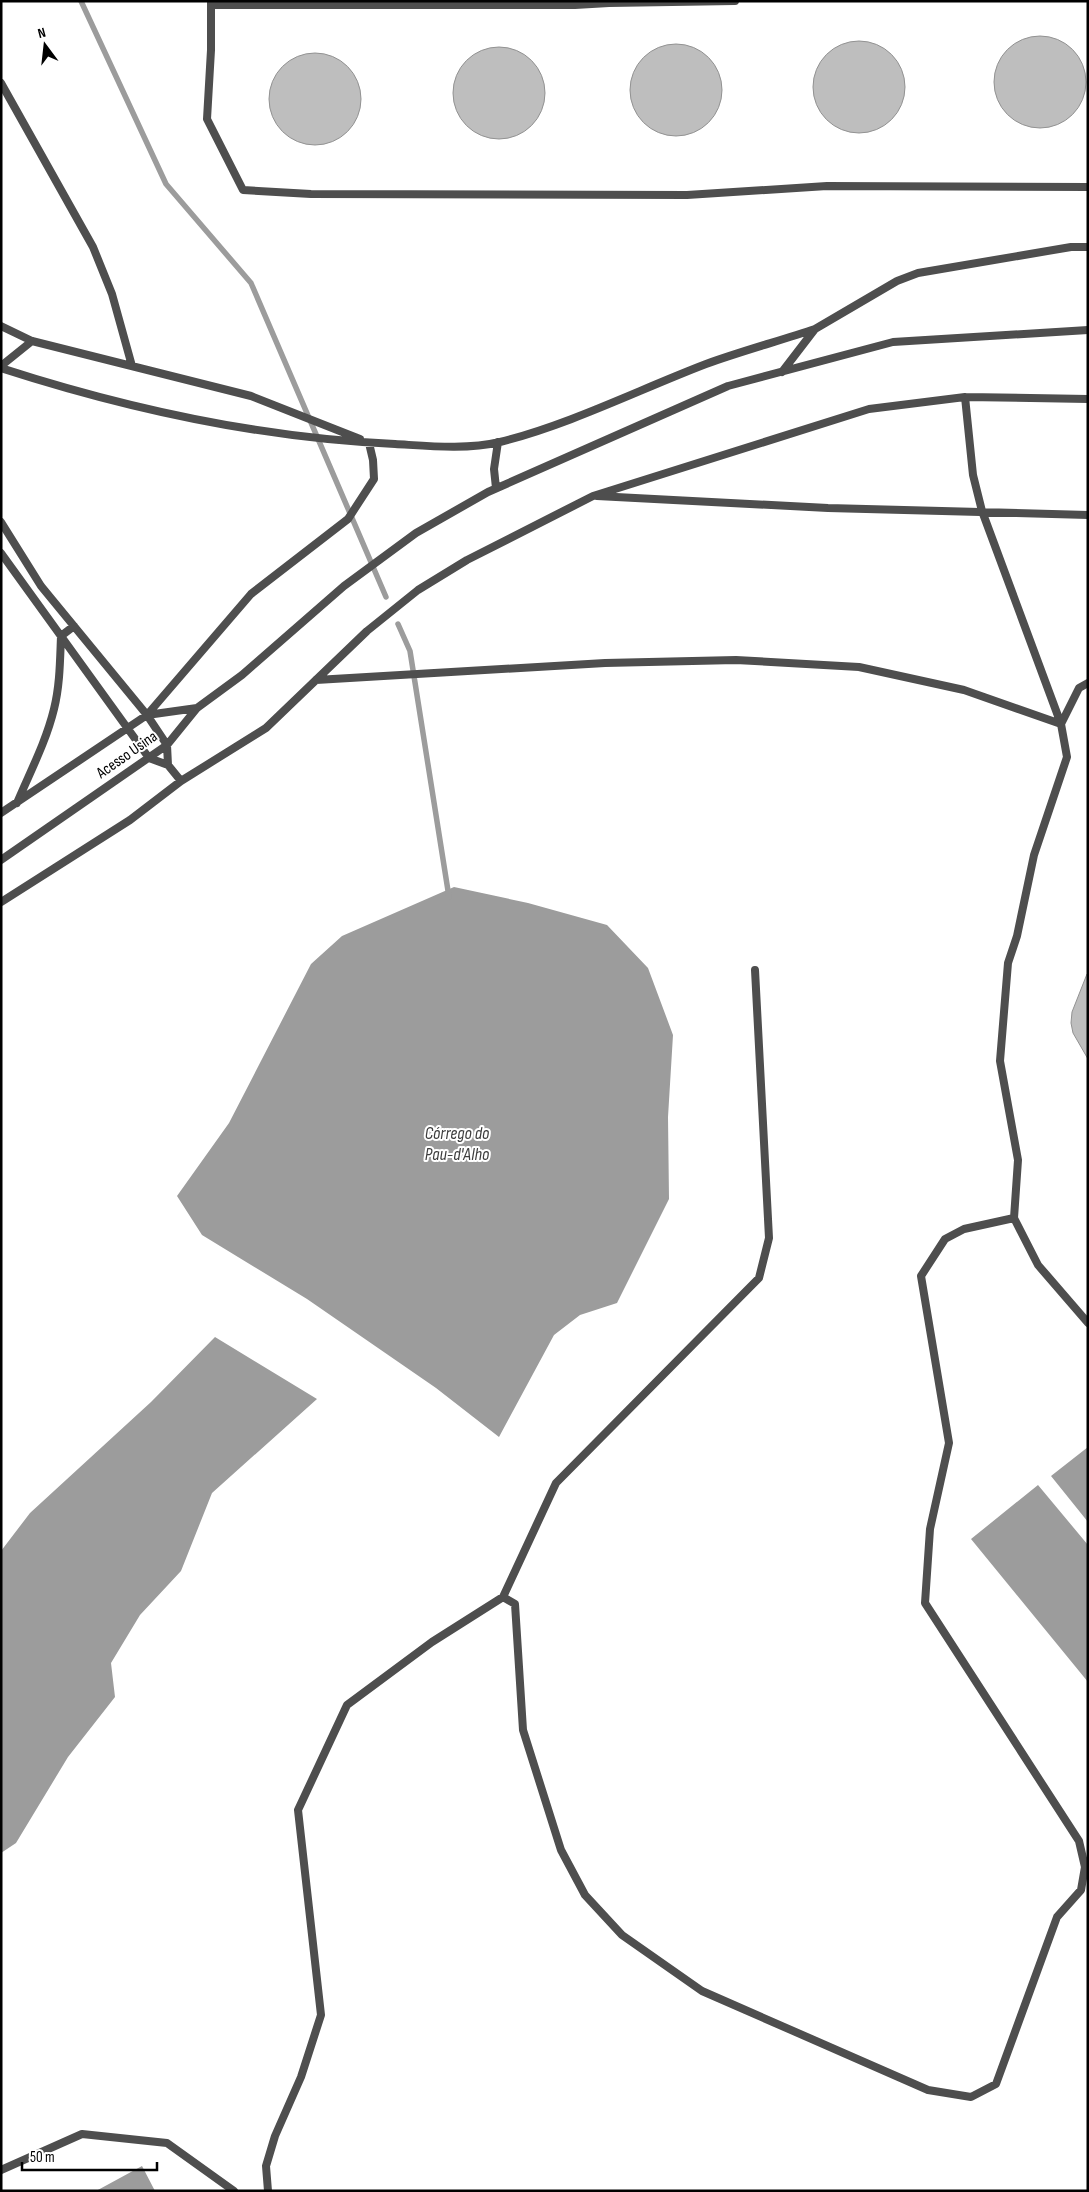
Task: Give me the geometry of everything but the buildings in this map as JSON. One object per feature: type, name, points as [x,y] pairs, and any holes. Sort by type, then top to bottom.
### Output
[{"type":"lane","points":[[735,1],[609,3],[575,6],[211,3],[211,50],[207,119],[243,190],[311,194],[687,195],[827,186],[1088,187]]},
{"type":"lane","points":[[1,83],[93,247],[112,294],[132,366]]},
{"type":"lane","points":[[1,367],[123,402],[237,428],[369,443],[453,447],[498,442],[549,427],[708,364],[815,329],[896,281],[918,273],[1071,247],[1088,247]]},
{"type":"lane","points":[[1,326],[32,341],[251,396],[369,443]]},
{"type":"lane","points":[[782,372],[815,329]]},
{"type":"lane","points":[[197,708],[242,675],[363,573],[416,533],[496,488],[728,386],[893,342],[1088,330]]},
{"type":"lane","points":[[1,367],[32,341]]},
{"type":"lane","points":[[1,902],[130,820],[181,781],[266,728],[367,631],[418,590],[467,560],[592,496],[869,409],[965,397],[1088,399]]},
{"type":"lane","points":[[965,397],[973,475],[982,511],[1061,724],[1067,757],[1034,855],[1017,936],[1008,963],[1000,1061],[1018,1160],[1014,1218],[1038,1265],[1088,1324]]},
{"type":"lane","points":[[496,488],[494,469],[498,442]]},
{"type":"lane","points":[[146,715],[251,594],[348,519],[374,479],[373,460],[369,443]]},
{"type":"lane","points":[[592,496],[828,508],[982,511],[1088,516]]},
{"type":"lane","points":[[1,522],[41,586],[146,715],[167,746],[168,765]]},
{"type":"lane","points":[[1,553],[149,758],[168,765],[181,781]]},
{"type":"lane","points":[[17,803],[44,741],[54,708],[62,636],[74,626]]},
{"type":"lane","points":[[316,680],[605,662],[718,661],[859,667],[964,690],[1061,724]]},
{"type":"lane","points":[[1061,724],[1079,688],[1088,683]]},
{"type":"lane","name":"Acesso Usina","points":[[1,813],[146,715],[197,708]]},
{"type":"lane","name":"Acesso Usina","points":[[1,860],[167,746],[197,708]]},
{"type":"lane","points":[[268,2191],[266,2166],[272,2144],[301,2077],[321,2015],[298,1810],[347,1706],[432,1642],[503,1597],[556,1483],[759,1278],[769,1238],[755,970]]},
{"type":"lane","points":[[503,1597],[516,1604],[522,1730],[561,1850],[585,1895],[622,1934],[702,1991],[928,2090],[971,2097],[996,2084],[1057,1917],[1084,1890],[1085,1867],[1079,1841],[925,1602],[930,1529],[949,1443],[921,1276],[945,1239],[964,1229],[1014,1218]]},
{"type":"lane","points":[[1,2170],[82,2134],[167,2143],[234,2191]]},
{"type":"water","name":"Córrego do Pau-d'Alho","points":[[454,887],[528,903],[607,925],[648,968],[673,1035],[668,1117],[669,1199],[617,1303],[580,1315],[554,1335],[499,1437],[436,1388],[307,1299],[202,1235],[177,1196],[229,1123],[311,964],[342,936]]},
{"type":"water","points":[[215,1337],[317,1399],[212,1493],[181,1571],[140,1615],[111,1663],[115,1697],[68,1757],[16,1843],[1,1853],[1,1551],[30,1513],[151,1402]]},
{"type":"water","points":[[1088,1447],[1088,1522],[1051,1476]]},
{"type":"water","points":[[1038,1485],[1088,1545],[1088,1682],[971,1539]]},
{"type":"water","points":[[142,2166],[155,2191],[96,2191]]},
{"type":"waterway","points":[[81,1],[166,184],[251,283],[386,597]]},
{"type":"waterway","points":[[398,624],[410,651],[449,897]]}]
